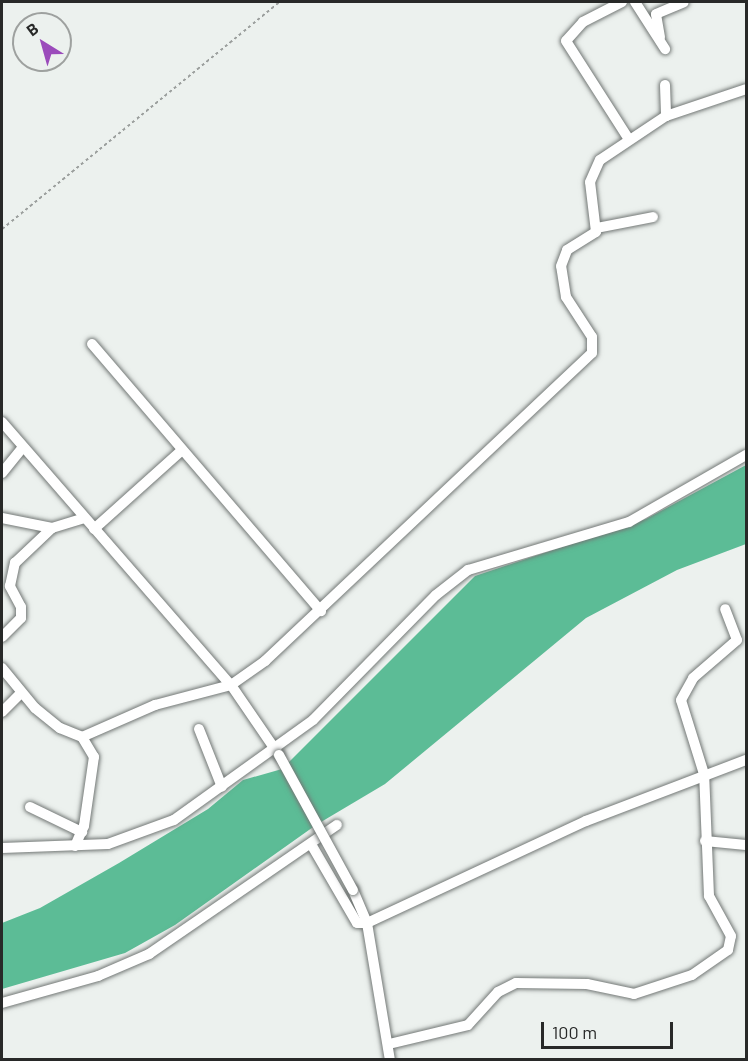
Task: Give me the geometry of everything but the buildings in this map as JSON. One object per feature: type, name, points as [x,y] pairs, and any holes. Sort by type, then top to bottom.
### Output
[{"type":"street","points":[[622,2],[583,22],[566,41],[628,138]]},
{"type":"street","points":[[635,2],[660,37]]},
{"type":"street","points":[[665,49],[660,37],[656,14],[684,2]]},
{"type":"street","points":[[665,85],[666,116]]},
{"type":"street","points":[[597,228],[590,182],[593,170],[628,138],[666,116],[747,89]]},
{"type":"street","points":[[82,737],[146,708],[231,685],[321,611],[592,353],[592,338],[566,297],[561,266],[567,250],[597,228],[653,217]]},
{"type":"street","points":[[92,344],[321,611]]},
{"type":"street","points":[[2,422],[231,685],[277,753],[353,890],[367,923],[390,1059]]},
{"type":"street","points":[[2,473],[23,447]]},
{"type":"street","points":[[94,529],[182,450]]},
{"type":"street","points":[[2,848],[108,844],[154,830],[277,753],[313,720],[436,595],[468,570],[629,522],[747,455]]},
{"type":"street","points":[[2,518],[52,528]]},
{"type":"street","points":[[10,585],[15,562],[52,528],[85,518]]},
{"type":"street","points":[[2,574],[21,607],[21,618],[2,637]]},
{"type":"street","points":[[389,1044],[468,1025],[498,992],[516,983],[587,984],[627,995],[707,967],[724,955],[732,941],[710,900],[705,842],[704,774],[681,700],[693,678],[742,640],[725,609]]},
{"type":"street","points":[[2,668],[20,693],[60,728],[82,737],[94,757],[82,832],[75,846]]},
{"type":"street","points":[[2,712],[20,693]]},
{"type":"street","points":[[199,729],[222,787]]},
{"type":"street","points":[[312,844],[357,923],[367,923],[586,821],[704,774],[747,760]]},
{"type":"street","points":[[30,807],[82,832]]},
{"type":"street","points":[[2,1002],[98,976],[148,954],[337,825]]},
{"type":"street","points":[[705,842],[747,845]]},
{"type":"path","points":[[2,229],[279,2]]},
{"type":"shaded area","points":[[746,465],[746,544],[677,570],[586,618],[385,784],[316,825],[175,925],[125,953],[2,989],[2,923],[40,908],[119,863],[208,809],[243,780],[282,769],[475,576],[646,519]]}]
